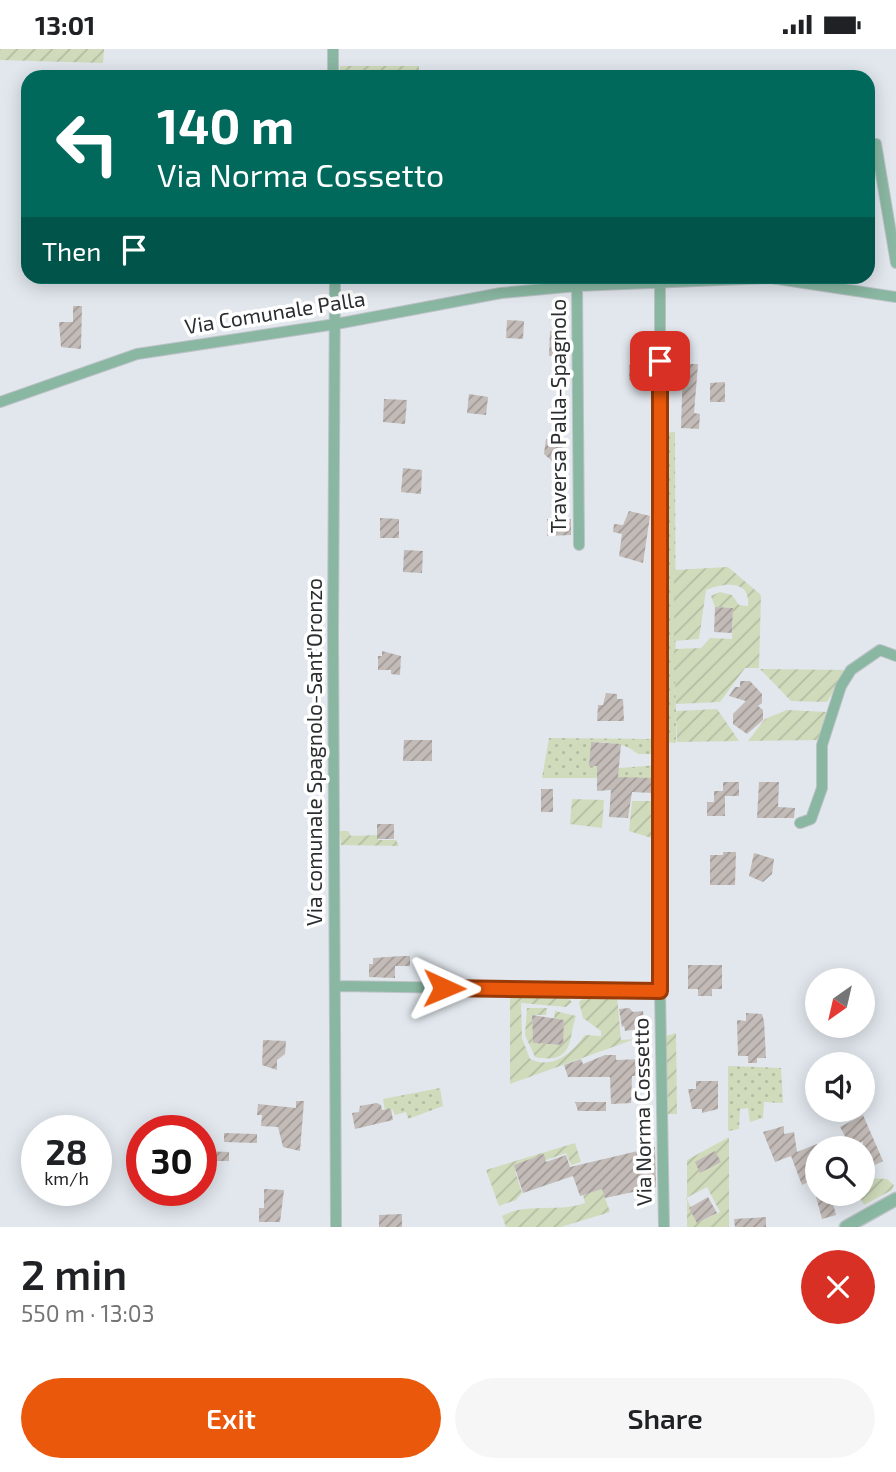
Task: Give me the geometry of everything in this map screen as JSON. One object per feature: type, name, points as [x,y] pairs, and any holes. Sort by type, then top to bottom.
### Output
[{"type":"street","points":[[332,70],[333,49]]},
{"type":"street","points":[[875,144],[896,263]]},
{"type":"street","name":"Via comunale Spagnolo-Sant'Oronzo","points":[[335,284],[333,633],[336,1227]]},
{"type":"street","name":"Via Comunale Palla","points":[[0,402],[137,354],[336,324],[501,293],[618,284]]},
{"type":"street","name":"Via Norma Cossetto","points":[[660,284],[660,991],[664,1227]]},
{"type":"street","name":"Via Comunale Palla","points":[[810,284],[896,297]]},
{"type":"street","name":"Traversa Palla-Spagnolo","points":[[577,286],[579,545]]},
{"type":"street","points":[[800,823],[811,819],[822,788],[822,745],[841,686],[851,670],[880,650],[896,656]]},
{"type":"street","points":[[336,986],[660,991]]},
{"type":"street","points":[[846,1227],[896,1199]]},
{"type":"green space","points":[[0,49],[104,49],[103,63],[0,60]]},
{"type":"green space","points":[[340,66],[419,66],[419,70],[340,70]]},
{"type":"green space","points":[[675,432],[676,743],[665,742],[663,433]]},
{"type":"green space","points":[[728,567],[761,595],[759,668],[745,668],[720,702],[676,704],[674,649],[701,648],[710,638],[732,639],[733,608],[715,607],[711,596],[720,592],[732,595],[739,605],[748,606],[748,597],[741,587],[735,585],[706,590],[699,639],[674,641],[674,570]]},
{"type":"green space","points":[[760,669],[846,670],[827,702],[791,701]]},
{"type":"green space","points":[[717,709],[739,741],[677,742],[676,711]]},
{"type":"green space","points":[[787,710],[827,712],[819,740],[748,741],[765,719]]},
{"type":"green space","points":[[549,738],[657,739],[658,754],[638,754],[622,745],[591,742],[589,765],[619,768],[659,765],[659,778],[542,778]]},
{"type":"green space","points":[[572,799],[604,800],[602,828],[570,824]]},
{"type":"green space","points":[[632,801],[659,801],[658,840],[629,831]]},
{"type":"green space","points":[[340,831],[348,831],[351,836],[378,835],[378,840],[396,840],[399,846],[341,845]]},
{"type":"green space","points":[[510,995],[566,996],[572,1002],[566,1007],[521,1003],[522,1038],[530,1059],[538,1062],[561,1058],[585,1035],[601,1036],[601,1031],[583,1018],[579,1002],[585,997],[617,996],[621,1040],[635,1039],[510,1084]]},
{"type":"green space","points":[[527,1008],[547,1008],[546,1015],[532,1015],[533,1043],[562,1045],[564,1020],[554,1019],[555,1011],[576,1016],[568,1048],[563,1053],[557,1057],[535,1057],[525,1035]]},
{"type":"green space","points":[[676,1033],[677,1114],[668,1114],[666,1036]]},
{"type":"green space","points":[[728,1066],[781,1068],[783,1103],[764,1102],[763,1118],[750,1122],[748,1108],[740,1109],[739,1129],[728,1131]]},
{"type":"green space","points":[[440,1088],[443,1106],[408,1119],[406,1112],[395,1115],[392,1109],[385,1111],[383,1099]]},
{"type":"green space","points":[[729,1137],[729,1227],[687,1227],[687,1200],[699,1222],[720,1212],[707,1187],[687,1197],[687,1160]]},
{"type":"green space","points":[[575,1143],[581,1162],[571,1165],[566,1153],[515,1171],[522,1193],[516,1200],[499,1206],[486,1170]]},
{"type":"green space","points":[[875,1178],[887,1179],[894,1185],[892,1190],[875,1199]]},
{"type":"green space","points":[[602,1189],[610,1212],[561,1227],[506,1227],[502,1216],[522,1209],[575,1206],[585,1203],[583,1195]]},
{"type":"building","points":[[73,306],[82,306],[81,349],[61,347],[59,322],[73,322]]},
{"type":"building","points":[[507,320],[524,321],[523,339],[506,338]]},
{"type":"building","points":[[550,331],[564,332],[565,339],[570,339],[570,356],[549,356]]},
{"type":"building","points":[[683,364],[698,364],[694,413],[700,414],[699,429],[681,428]]},
{"type":"building","points":[[629,365],[646,365],[646,380],[629,380]]},
{"type":"building","points":[[725,382],[725,402],[710,402],[710,383]]},
{"type":"building","points":[[469,394],[488,397],[486,415],[467,413]]},
{"type":"building","points":[[384,399],[407,400],[405,424],[383,422]]},
{"type":"building","points":[[553,436],[561,436],[564,461],[552,461],[544,454],[546,439],[553,439]]},
{"type":"building","points":[[403,468],[422,470],[421,494],[401,492]]},
{"type":"building","points":[[629,511],[650,516],[643,563],[619,556],[622,534],[613,532],[614,524],[623,525]]},
{"type":"building","points":[[380,518],[399,519],[399,538],[380,538]]},
{"type":"building","points":[[547,519],[571,519],[571,535],[547,536]]},
{"type":"building","points":[[404,550],[423,551],[422,573],[403,572]]},
{"type":"building","points":[[715,607],[733,608],[732,633],[714,632]]},
{"type":"building","points":[[382,651],[401,656],[400,675],[391,674],[391,670],[378,670],[378,656],[382,656]]},
{"type":"building","points":[[740,681],[750,681],[762,694],[762,703],[758,706],[763,710],[763,720],[747,734],[733,724],[733,714],[746,701],[729,696],[735,687],[740,687]]},
{"type":"building","points":[[606,693],[617,694],[617,699],[623,699],[624,721],[597,721],[598,705],[603,705]]},
{"type":"building","points":[[404,740],[432,740],[432,761],[403,761]]},
{"type":"building","points":[[591,742],[621,744],[618,777],[653,778],[653,793],[632,792],[628,818],[609,817],[611,790],[597,791],[597,766],[589,766]]},
{"type":"building","points":[[723,782],[739,782],[739,796],[725,796],[725,816],[707,816],[707,802],[714,802],[714,791],[723,791]]},
{"type":"building","points":[[759,782],[779,782],[778,807],[795,808],[794,818],[757,818]]},
{"type":"building","points":[[541,789],[553,789],[553,812],[541,812]]},
{"type":"building","points":[[377,824],[394,824],[394,839],[377,839]]},
{"type":"building","points":[[723,852],[736,852],[735,885],[710,885],[710,855],[723,855]]},
{"type":"building","points":[[754,853],[774,859],[772,874],[763,882],[749,876]]},
{"type":"building","points":[[410,956],[410,966],[395,966],[395,978],[369,977],[369,964],[373,964],[373,958]]},
{"type":"building","points":[[688,965],[722,965],[722,989],[712,989],[712,996],[698,996],[698,989],[688,989]]},
{"type":"building","points":[[629,1008],[633,1012],[643,1011],[645,1028],[625,1031],[619,1009]]},
{"type":"building","points":[[746,1013],[762,1014],[764,1021],[766,1058],[757,1058],[757,1063],[748,1063],[748,1056],[738,1056],[737,1020],[746,1021]]},
{"type":"building","points":[[532,1015],[564,1020],[563,1045],[533,1043]]},
{"type":"building","points":[[263,1040],[286,1041],[285,1054],[277,1060],[277,1070],[262,1065]]},
{"type":"building","points":[[605,1055],[616,1055],[616,1060],[644,1059],[644,1076],[632,1076],[631,1103],[611,1104],[610,1077],[568,1077],[564,1065],[581,1059],[583,1064]]},
{"type":"building","points":[[696,1081],[718,1081],[718,1109],[702,1113],[702,1109],[692,1109],[688,1089],[696,1089]]},
{"type":"building","points":[[296,1101],[304,1101],[300,1151],[283,1147],[278,1127],[261,1126],[262,1115],[257,1115],[258,1104],[296,1108]]},
{"type":"building","points":[[575,1102],[606,1102],[606,1111],[578,1111]]},
{"type":"building","points":[[377,1103],[382,1110],[391,1109],[393,1120],[355,1129],[352,1113],[359,1112],[360,1106]]},
{"type":"building","points":[[850,1122],[866,1122],[872,1136],[845,1136],[840,1127]]},
{"type":"building","points":[[784,1126],[784,1134],[794,1132],[797,1152],[805,1149],[805,1184],[802,1185],[791,1156],[775,1162],[763,1132]]},
{"type":"building","points":[[224,1133],[257,1134],[257,1143],[224,1142]]},
{"type":"building","points":[[875,1143],[883,1161],[875,1165]]},
{"type":"building","points":[[655,1147],[656,1187],[605,1198],[602,1189],[580,1196],[573,1176],[523,1193],[514,1165],[544,1154],[546,1162],[566,1155],[570,1167]]},
{"type":"building","points":[[715,1151],[721,1162],[700,1173],[695,1162]]},
{"type":"building","points":[[217,1152],[229,1152],[229,1161],[217,1161]]},
{"type":"building","points":[[264,1189],[284,1190],[280,1222],[259,1222],[259,1208],[264,1208]]},
{"type":"building","points":[[708,1197],[717,1213],[697,1223],[689,1208]]},
{"type":"building","points":[[818,1206],[834,1206],[836,1215],[822,1219]]},
{"type":"building","points":[[402,1214],[402,1227],[379,1227],[379,1215]]},
{"type":"building","points":[[766,1217],[766,1227],[735,1227],[734,1219]]},
{"type":"route","points":[[444,988],[660,991],[660,361]]}]
